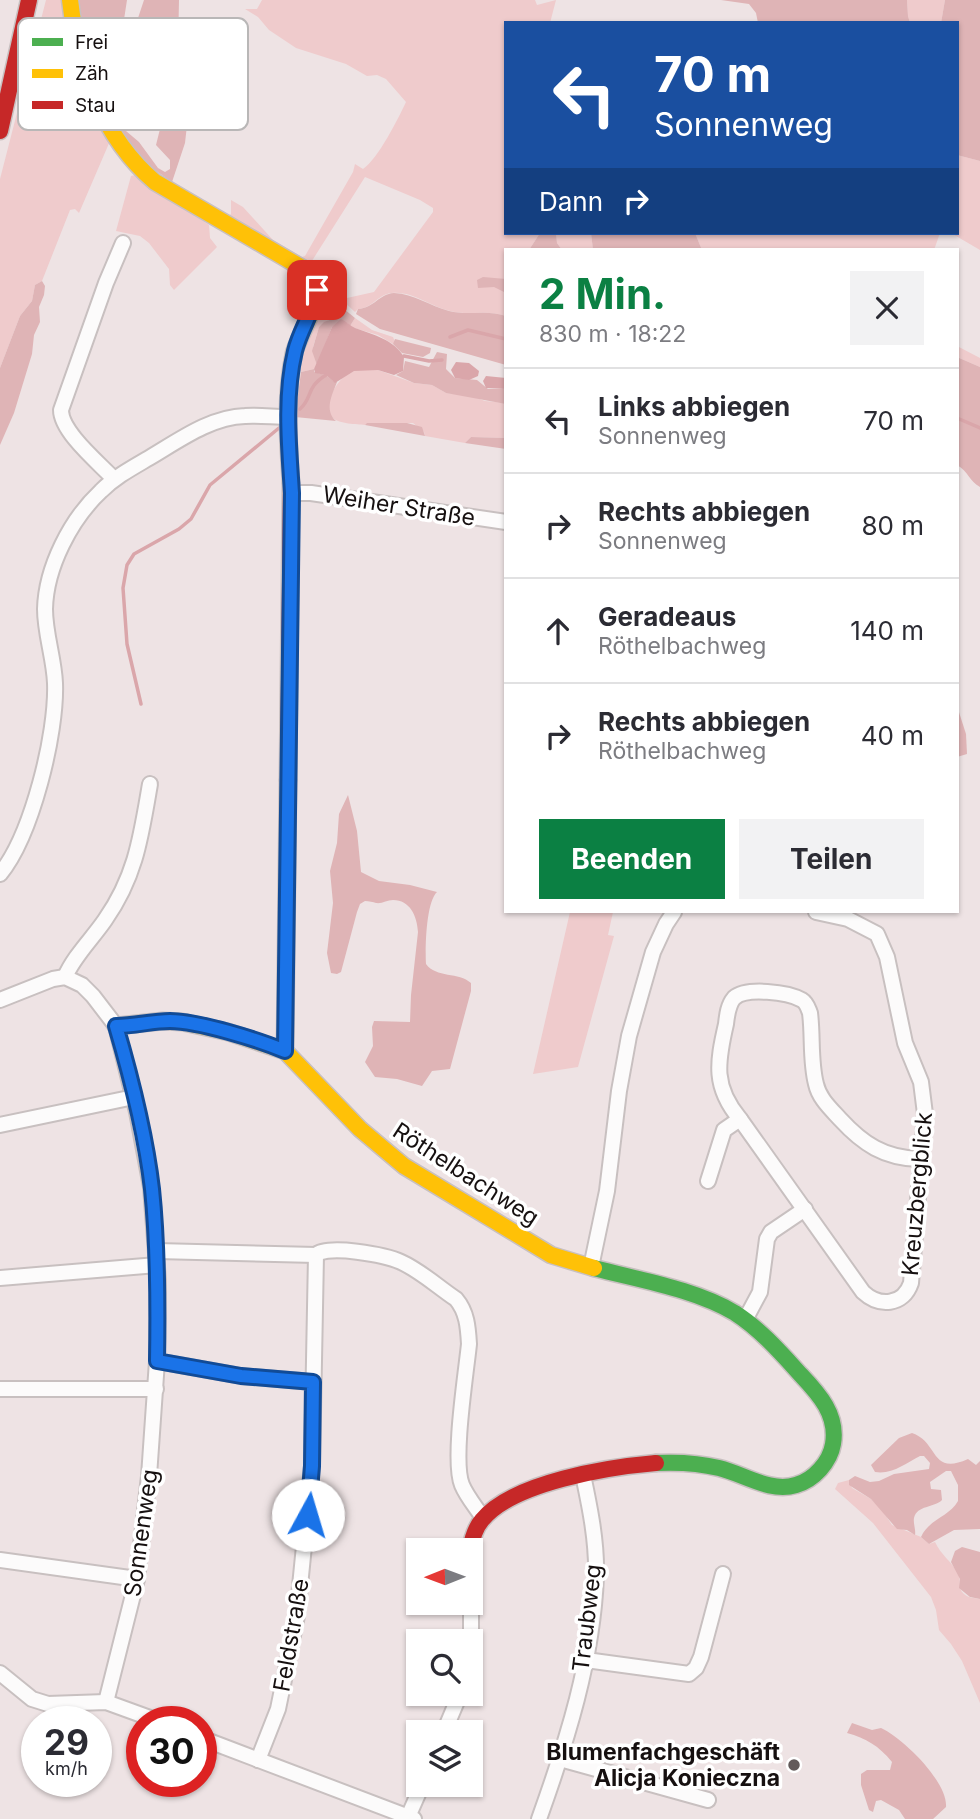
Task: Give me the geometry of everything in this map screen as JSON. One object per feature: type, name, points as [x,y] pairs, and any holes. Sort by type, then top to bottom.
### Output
[{"type":"street","points":[[25,18],[29,0]]},
{"type":"street","points":[[70,0],[72,18]]},
{"type":"street","points":[[0,131],[18,50]]},
{"type":"street","points":[[111,130],[114,138],[146,176],[304,269],[317,290],[316,299],[295,350],[288,417],[292,493],[285,1051]]},
{"type":"street","points":[[114,479],[68,430],[61,419],[61,410],[123,243]]},
{"type":"street","points":[[0,874],[17,849],[27,827],[51,733],[55,680],[45,610],[48,589],[67,536],[99,493],[114,479],[197,430],[244,416],[288,417]]},
{"type":"street","name":"Weiher Straße","points":[[292,493],[311,493],[504,523]]},
{"type":"street","points":[[65,977],[70,966],[106,920],[133,870],[150,784]]},
{"type":"street","points":[[591,1267],[607,1191],[619,1091],[629,1036],[653,952],[673,913]]},
{"type":"street","name":"Kreuzbergblick","points":[[821,913],[849,919],[873,930],[885,948],[905,1043],[921,1082],[924,1100],[911,1283],[907,1291],[895,1300],[880,1302],[863,1292],[723,1094],[719,1074],[720,1048],[729,1007],[734,999],[748,991],[793,997],[802,1000],[810,1013],[815,1080],[823,1100],[860,1140],[872,1148],[898,1157],[919,1158]]},
{"type":"street","points":[[0,1000],[53,979],[65,977],[82,985],[116,1026],[134,1097],[0,1125]]},
{"type":"street","name":"Röthelbachweg","points":[[116,1026],[138,1026],[159,1021],[180,1022],[285,1051],[360,1129],[404,1166],[551,1255],[704,1298],[746,1320],[828,1406],[832,1422],[831,1452],[818,1473],[807,1481],[782,1487],[769,1487],[716,1466],[685,1463],[655,1463],[583,1475]]},
{"type":"street","name":"Sonnenweg","points":[[106,1702],[137,1579],[156,1389],[157,1258],[152,1187],[134,1097]]},
{"type":"street","points":[[708,1181],[724,1130],[740,1119]]},
{"type":"street","points":[[746,1320],[761,1292],[767,1239],[771,1231],[805,1209]]},
{"type":"street","points":[[0,1278],[157,1258],[316,1255],[320,1251],[331,1249],[398,1260],[456,1299],[468,1325],[460,1476],[463,1487],[483,1518]]},
{"type":"street","name":"Feldstraße","points":[[258,1760],[278,1709],[297,1616],[312,1466],[316,1255]]},
{"type":"street","points":[[157,1361],[241,1376],[313,1382]]},
{"type":"street","points":[[0,1389],[156,1389]]},
{"type":"street","points":[[473,1538],[483,1518],[525,1491],[583,1475]]},
{"type":"street","name":"Traubweg","points":[[539,1819],[560,1759],[586,1660],[596,1574],[594,1541],[583,1475]]},
{"type":"street","points":[[0,1560],[137,1579]]},
{"type":"street","points":[[586,1660],[689,1674],[696,1668],[701,1657],[723,1574]]},
{"type":"street","points":[[0,1673],[32,1699],[48,1704],[106,1702],[126,1709]]},
{"type":"street","points":[[217,1744],[411,1818],[418,1797]]},
{"type":"street","points":[[560,1759],[708,1800]]},
{"type":"shaded area","points":[[46,0],[66,0],[72,18],[41,18]]},
{"type":"shaded area","points":[[70,0],[127,0],[124,18],[77,18]]},
{"type":"shaded area","points":[[144,0],[179,0],[179,18],[138,18]]},
{"type":"shaded area","points":[[262,0],[535,0],[537,5],[556,0],[551,21],[504,21],[504,235],[539,235],[530,248],[504,248],[504,316],[450,311],[400,293],[387,294],[355,312],[308,269],[228,216],[231,214],[231,200],[243,207],[273,240],[302,257],[305,256],[355,164],[363,169],[375,157],[406,102],[386,79],[377,75],[367,76],[346,64],[296,48],[269,30],[258,17],[245,9],[257,9]],"holes":[[[365,177],[433,208],[433,212],[374,292],[347,298],[310,264]]]},
{"type":"shaded area","points":[[721,0],[907,0],[909,21],[758,21],[756,13],[749,4]]},
{"type":"shaded area","points":[[907,0],[945,0],[941,21],[909,21]]},
{"type":"shaded area","points":[[945,0],[980,0],[980,161],[959,156],[959,21],[941,21]]},
{"type":"shaded area","points":[[18,109],[18,130],[107,130],[110,141],[79,213],[75,209],[70,210],[42,281],[35,285],[32,301],[20,316],[0,368],[0,179]]},
{"type":"shaded area","points":[[120,130],[126,130],[139,142],[158,168],[165,172],[170,169],[170,160],[156,145],[160,130],[186,130],[172,182],[132,154]]},
{"type":"shaded area","points":[[959,156],[980,161],[980,250],[954,235],[959,235]]},
{"type":"shaded area","points":[[135,175],[209,225],[210,238],[217,247],[174,290],[170,285],[169,269],[149,243],[140,236],[116,231],[131,176]]},
{"type":"shaded area","points":[[539,235],[556,235],[561,248],[530,248]]},
{"type":"shaded area","points":[[556,235],[591,235],[593,248],[561,248]]},
{"type":"shaded area","points":[[591,235],[696,235],[701,248],[593,248]]},
{"type":"shaded area","points":[[696,235],[939,235],[935,248],[701,248]]},
{"type":"shaded area","points":[[483,277],[504,279],[504,292],[494,287],[478,288],[477,280]]},
{"type":"shaded area","points":[[42,281],[45,286],[44,295],[39,307],[40,322],[34,335],[32,354],[14,413],[0,445],[0,368],[20,316],[32,301],[35,285]]},
{"type":"shaded area","points":[[389,294],[408,296],[449,311],[504,316],[504,364],[380,329],[356,314],[358,309]]},
{"type":"shaded area","points":[[324,301],[334,301],[345,309],[319,327],[313,347],[317,365],[314,369],[301,372],[297,360]]},
{"type":"shaded area","points":[[344,309],[355,318],[350,326],[347,323],[332,327],[317,365],[312,351],[319,327]]},
{"type":"shaded area","points":[[355,318],[372,330],[393,337],[395,342],[393,344],[378,335],[350,326]]},
{"type":"shaded area","points":[[341,319],[353,327],[382,338],[400,351],[404,357],[403,371],[394,375],[378,370],[354,371],[335,383],[326,375],[315,373],[314,369],[332,327]]},
{"type":"shaded area","points":[[395,339],[431,348],[430,353],[423,357],[402,353],[393,344]]},
{"type":"shaded area","points":[[959,347],[980,358],[980,367],[959,358]]},
{"type":"shaded area","points":[[437,352],[447,354],[446,369],[455,378],[477,380],[488,389],[504,389],[504,404],[446,393],[432,385],[414,383],[396,375],[403,371],[405,361],[429,367]]},
{"type":"shaded area","points":[[959,358],[980,367],[980,487],[959,466]]},
{"type":"shaded area","points":[[456,362],[469,363],[479,371],[478,376],[469,380],[455,378],[451,370]]},
{"type":"shaded area","points":[[314,369],[314,372],[337,382],[330,407],[332,417],[336,421],[295,417],[301,372]]},
{"type":"shaded area","points":[[360,370],[378,370],[414,383],[432,385],[446,393],[504,403],[504,438],[471,437],[465,443],[425,436],[413,423],[365,425],[336,420],[328,406],[332,393],[345,375]]},
{"type":"shaded area","points":[[486,376],[504,378],[504,389],[486,388],[483,381]]},
{"type":"shaded area","points":[[407,423],[422,427],[425,436],[365,425]]},
{"type":"shaded area","points":[[471,437],[504,438],[504,449],[465,443]]},
{"type":"shaded area","points":[[959,712],[966,734],[967,754],[959,756]]},
{"type":"shaded area","points":[[348,795],[357,831],[361,872],[379,881],[437,892],[428,915],[426,964],[436,971],[460,977],[471,983],[450,1069],[432,1071],[422,1086],[397,1079],[375,1077],[365,1062],[373,1046],[374,1021],[410,1022],[418,932],[416,920],[408,906],[393,900],[378,903],[365,901],[360,904],[341,972],[331,973],[327,953],[333,903],[330,871],[337,843],[339,814]]},
{"type":"shaded area","points":[[570,913],[613,913],[608,935],[614,936],[578,1067],[533,1074]]},
{"type":"shaded area","points":[[912,1433],[921,1437],[941,1461],[956,1463],[968,1459],[976,1465],[980,1461],[980,1529],[954,1530],[929,1544],[921,1537],[929,1526],[950,1511],[958,1501],[958,1485],[951,1471],[946,1471],[930,1482],[931,1489],[941,1490],[942,1500],[916,1514],[915,1535],[907,1530],[897,1529],[871,1499],[849,1485],[849,1480],[855,1476],[870,1482],[894,1474],[929,1469],[930,1463],[924,1456],[887,1472],[875,1472],[871,1465],[899,1438]]},
{"type":"shaded area","points":[[849,1480],[852,1488],[871,1499],[892,1525],[921,1537],[929,1544],[935,1542],[958,1573],[962,1592],[980,1599],[980,1703],[962,1661],[939,1630],[931,1597],[873,1523],[835,1489],[838,1483]]},
{"type":"shaded area","points":[[962,1547],[980,1552],[980,1599],[970,1597],[959,1588],[960,1579],[951,1562],[955,1551]]},
{"type":"shaded area","points":[[852,1723],[872,1730],[881,1728],[901,1741],[932,1774],[945,1797],[946,1807],[933,1819],[905,1819],[899,1810],[881,1800],[876,1801],[873,1812],[869,1810],[861,1785],[861,1774],[867,1770],[890,1770],[892,1762],[872,1743],[847,1733]]},
{"type":"waterway","points":[[450,337],[468,330],[504,339]]},
{"type":"waterway","points":[[404,356],[429,361],[442,360]]},
{"type":"waterway","points":[[300,409],[315,384],[326,375]]},
{"type":"waterway","points":[[959,419],[980,428]]},
{"type":"waterway","points":[[141,704],[127,644],[123,588],[127,565],[134,554],[179,529],[191,519],[210,485],[279,428]]},
{"type":"traffic: fast","points":[[594,1268],[685,1291],[735,1313],[762,1334],[808,1382],[826,1406],[833,1424],[833,1444],[825,1464],[815,1475],[796,1485],[767,1485],[704,1465],[656,1463]]},
{"type":"traffic: slow","points":[[70,0],[73,18]]},
{"type":"traffic: slow","points":[[111,130],[136,164],[155,182],[304,269],[315,286],[316,297],[294,353],[289,385],[291,483]]},
{"type":"traffic: slow","points":[[285,1051],[288,780]]},
{"type":"traffic: slow","points":[[116,1026],[163,1021],[182,1022],[228,1032],[285,1051],[360,1129],[404,1166],[551,1255],[594,1268]]},
{"type":"traffic: jam","points":[[25,18],[29,0]]},
{"type":"traffic: jam","points":[[0,131],[18,50]]},
{"type":"traffic: jam","points":[[288,780],[291,483]]},
{"type":"traffic: jam","points":[[473,1538],[482,1520],[496,1507],[538,1486],[613,1468],[656,1463]]},
{"type":"place","name":"Blumenfachgeschäft Alicja Konieczna","points":[[794,1765]]},
{"type":"route","points":[[308,1515],[312,1466],[313,1382],[241,1376],[157,1361],[158,1280],[152,1187],[124,1051],[116,1026],[138,1026],[159,1021],[180,1022],[285,1051],[292,493],[288,417],[295,350],[316,299],[317,290]]}]
